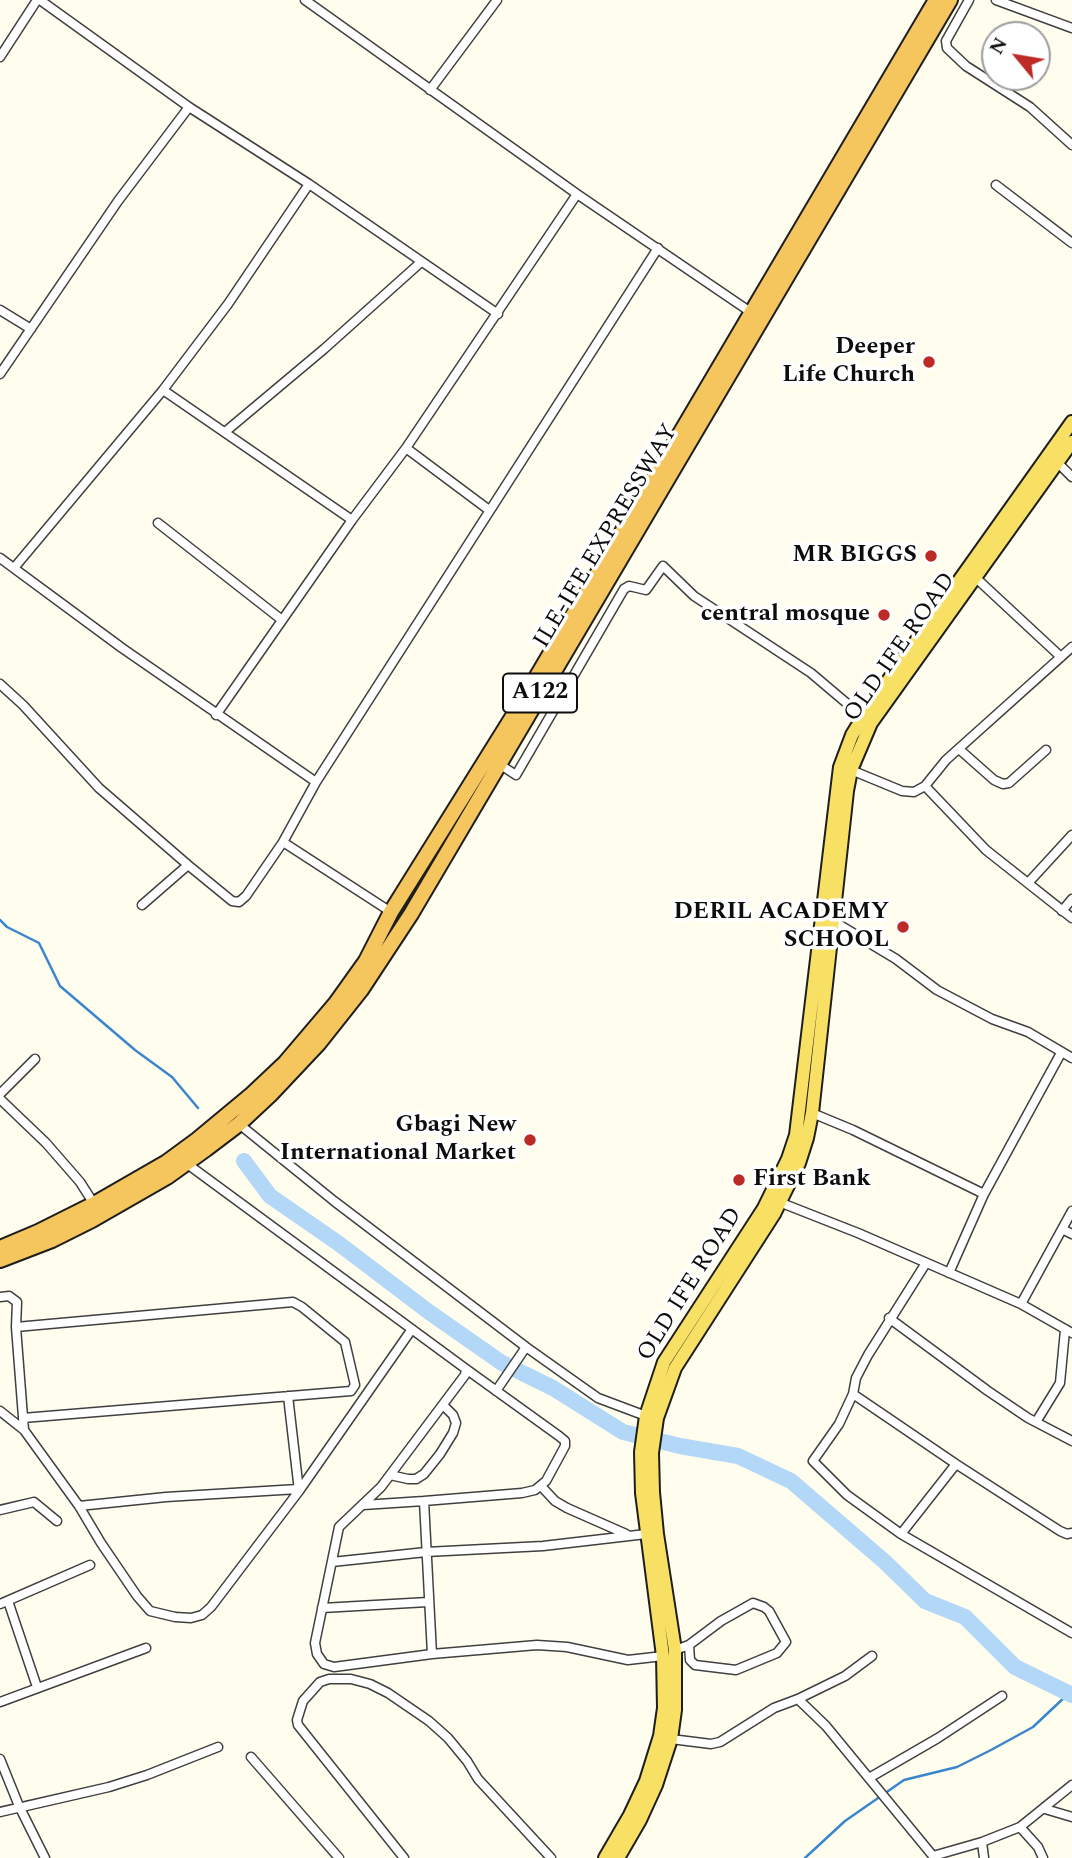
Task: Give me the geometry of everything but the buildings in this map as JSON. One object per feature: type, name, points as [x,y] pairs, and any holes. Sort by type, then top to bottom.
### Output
[{"type":"highway","name":"ILE-IFE EXPRESSWAY","points":[[0,1248],[94,1204],[167,1162],[250,1096],[285,1063],[336,1003],[366,961],[391,912],[520,705],[936,0]]},
{"type":"highway","name":"ILE-IFE EXPRESSWAY","points":[[0,1260],[52,1240],[92,1220],[186,1163],[239,1124],[303,1060],[361,990],[388,950],[499,764],[950,0]]},
{"type":"main road","name":"OLD IFE ROAD","points":[[609,1857],[640,1820],[656,1785],[671,1739],[676,1710],[646,1416],[670,1365],[764,1208],[788,1159],[796,1135],[833,921],[851,770],[871,723],[976,578],[1072,422]]},
{"type":"main road","name":"OLD IFE ROAD","points":[[609,1857],[646,1781],[660,1736],[664,1708],[669,1653],[646,1534],[648,1442],[670,1365],[779,1202],[799,1163],[812,1113],[836,789],[847,748],[863,718],[1072,442]]},
{"type":"street","points":[[0,57],[38,0],[190,107],[309,184],[498,314]]},
{"type":"street","points":[[305,0],[577,194],[752,313]]},
{"type":"street","points":[[430,90],[497,0]]},
{"type":"street","points":[[969,0],[946,40],[947,48],[965,66],[1030,107],[1072,145]]},
{"type":"street","points":[[996,0],[1072,28]]},
{"type":"street","points":[[0,374],[118,201],[190,107]]},
{"type":"street","points":[[14,568],[163,390],[228,304],[309,184]]},
{"type":"street","points":[[996,185],[1072,243]]},
{"type":"street","points":[[216,715],[352,520],[406,448],[577,194]]},
{"type":"street","points":[[0,684],[23,705],[99,788],[232,901],[239,902],[283,842],[316,782],[658,248]]},
{"type":"street","points":[[225,432],[324,349],[420,262]]},
{"type":"street","points":[[0,310],[31,329]]},
{"type":"street","points":[[163,390],[352,520]]},
{"type":"street","points":[[406,448],[489,510]]},
{"type":"street","points":[[1058,463],[1072,477]]},
{"type":"street","points":[[158,523],[282,620]]},
{"type":"street","points":[[0,558],[216,715],[316,782]]},
{"type":"street","points":[[499,764],[516,775],[624,589],[629,586],[646,590],[663,566],[694,596],[811,673],[863,718]]},
{"type":"street","points":[[976,578],[1062,657]]},
{"type":"street","points":[[851,770],[902,791],[914,792],[925,786],[946,760],[1072,647]]},
{"type":"street","points":[[959,749],[994,780],[1003,784],[1009,783],[1046,750]]},
{"type":"street","points":[[925,786],[986,850],[1072,918]]},
{"type":"street","points":[[1028,883],[1072,835]]},
{"type":"street","points":[[283,842],[391,912]]},
{"type":"street","points":[[142,905],[188,865]]},
{"type":"street","points":[[1062,911],[1072,899]]},
{"type":"street","points":[[833,921],[896,959],[937,990],[982,1014],[1028,1032],[1072,1058]]},
{"type":"street","points":[[948,1273],[984,1194],[1062,1053]]},
{"type":"street","points":[[35,1059],[0,1096],[80,1182],[94,1204]]},
{"type":"street","points":[[812,1113],[984,1194]]},
{"type":"street","points":[[239,1124],[525,1349],[598,1398],[646,1416]]},
{"type":"street","points":[[186,1163],[466,1369],[498,1389],[565,1441],[559,1461],[541,1486],[522,1493],[363,1504]]},
{"type":"street","points":[[779,1202],[858,1233],[1021,1304],[1069,1331],[1060,1383],[1036,1422]]},
{"type":"street","points":[[1021,1304],[1072,1211]]},
{"type":"street","points":[[1062,1230],[1072,1234]]},
{"type":"street","points":[[926,1264],[890,1318],[856,1378],[853,1394],[839,1424],[813,1461],[847,1495],[901,1534],[1072,1633]]},
{"type":"street","points":[[0,1297],[9,1296],[17,1302],[16,1327],[24,1430]]},
{"type":"street","points":[[16,1327],[293,1302],[346,1344],[354,1389]]},
{"type":"street","points":[[890,1318],[988,1391],[1072,1441]]},
{"type":"street","points":[[0,1411],[24,1430],[150,1611],[160,1615],[191,1618],[202,1615],[211,1607],[299,1490],[412,1329]]},
{"type":"street","points":[[498,1389],[525,1349]]},
{"type":"street","points":[[466,1369],[465,1375],[382,1487],[340,1527],[315,1643],[317,1654],[324,1664],[334,1667],[432,1654],[537,1645],[567,1647],[628,1660],[669,1653],[689,1645],[721,1621],[754,1603],[769,1611],[786,1642],[777,1653],[736,1670],[695,1665],[690,1660],[689,1645]]},
{"type":"street","points":[[23,1418],[354,1389],[365,1395]]},
{"type":"street","points":[[853,1394],[1060,1531],[1072,1533]]},
{"type":"street","points":[[288,1396],[299,1490]]},
{"type":"street","points":[[390,1475],[416,1479],[424,1474],[440,1454],[456,1423],[453,1415],[443,1405]]},
{"type":"street","points":[[901,1534],[956,1464]]},
{"type":"street","points":[[541,1486],[555,1501],[567,1508],[628,1535]]},
{"type":"street","points":[[79,1506],[166,1497],[299,1490]]},
{"type":"street","points":[[424,1501],[432,1654]]},
{"type":"street","points":[[0,1510],[34,1502],[57,1521]]},
{"type":"street","points":[[332,1562],[426,1552],[543,1546],[646,1534]]},
{"type":"street","points":[[37,1687],[4,1602],[90,1565]]},
{"type":"street","points":[[322,1608],[428,1602]]},
{"type":"street","points":[[0,1702],[146,1648]]},
{"type":"street","points":[[671,1739],[711,1744],[720,1742],[774,1708],[845,1676],[872,1656]]},
{"type":"street","points":[[404,1858],[298,1725],[303,1701],[320,1682],[329,1679],[351,1679],[370,1685],[388,1693],[429,1721],[448,1738],[478,1779],[551,1858]]},
{"type":"street","points":[[869,1778],[938,1738],[1002,1696]]},
{"type":"street","points":[[798,1699],[826,1726],[932,1857],[1020,1827],[1072,1785]]},
{"type":"street","points":[[0,1812],[108,1787],[148,1775],[218,1747]]},
{"type":"street","points":[[251,1757],[339,1858]]},
{"type":"street","points":[[0,1759],[19,1806],[45,1858]]},
{"type":"street","points":[[1045,1808],[1072,1817]]},
{"type":"street","points":[[1020,1827],[1038,1847],[1043,1858]]},
{"type":"street","points":[[982,1842],[984,1858]]},
{"type":"waterway","points":[[0,920],[7,927],[39,943],[60,986],[135,1050],[172,1077],[198,1108]]},
{"type":"waterway","points":[[244,1161],[270,1196],[502,1363],[553,1388],[623,1432],[738,1456],[791,1481],[885,1562],[925,1601],[965,1617],[1015,1667],[1072,1695]]},
{"type":"waterway","points":[[805,1858],[845,1821],[904,1780],[957,1767],[991,1750],[1033,1727],[1068,1694]]},
{"type":"place","name":"Deeper Life Church","points":[[929,362]]},
{"type":"place","name":"MR BIGGS","points":[[931,556]]},
{"type":"place","name":"central mosque","points":[[884,615]]},
{"type":"place","name":"DERIL ACADEMY SCHOOL","points":[[903,927]]},
{"type":"place","name":"Gbagi New International Market","points":[[530,1140]]},
{"type":"place","name":"First Bank","points":[[739,1180]]}]
